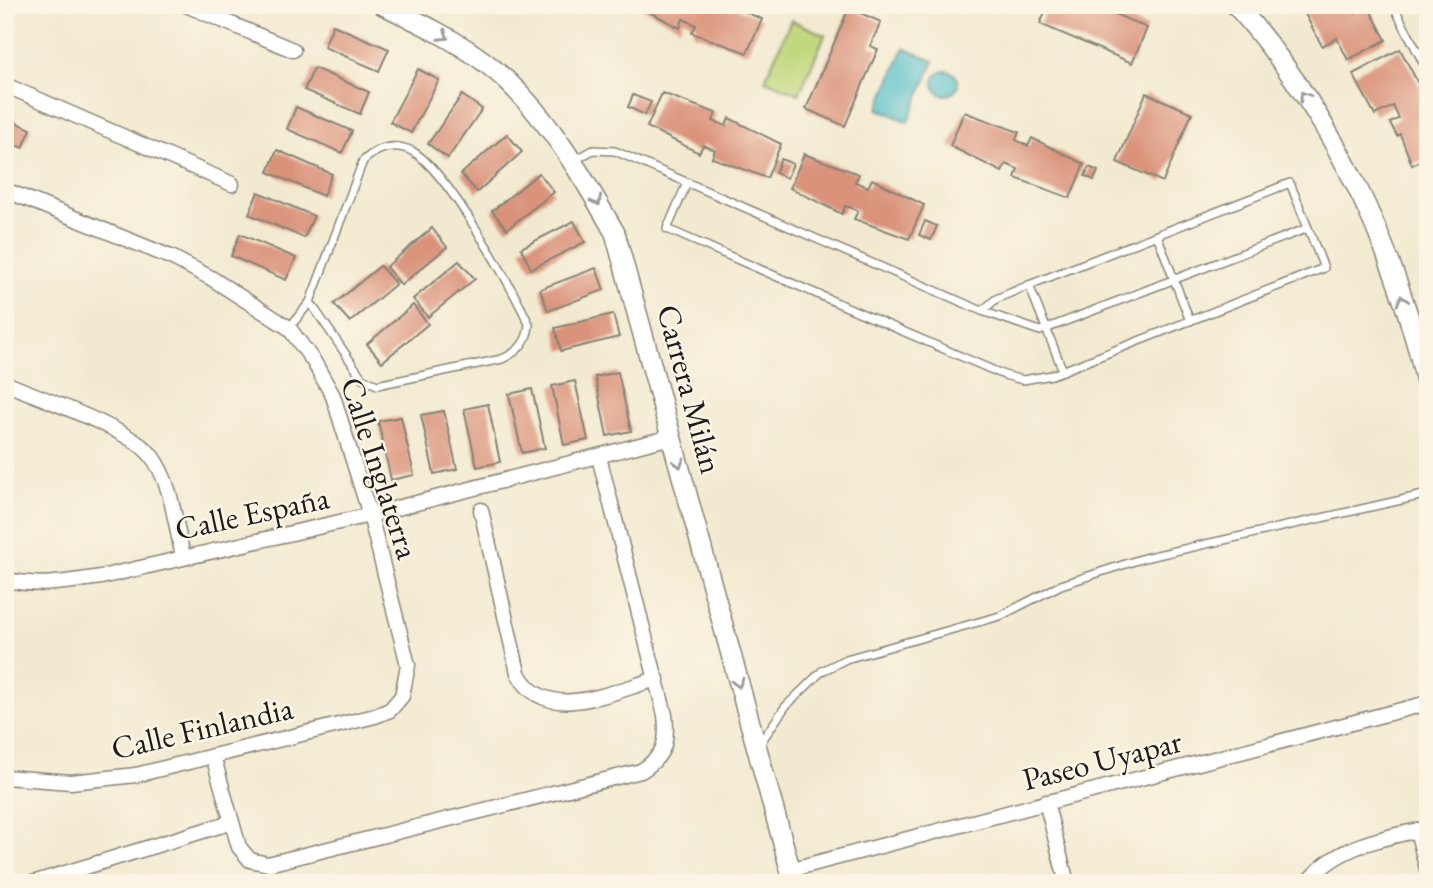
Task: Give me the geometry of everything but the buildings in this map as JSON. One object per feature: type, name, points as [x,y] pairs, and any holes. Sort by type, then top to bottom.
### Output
[{"type":"street","points":[[186,5],[293,50]]},
{"type":"street","name":"Carrera Milán","points":[[383,5],[430,27],[487,63],[526,101],[571,162],[615,233],[791,876]]},
{"type":"street","points":[[1236,5],[1273,47],[1349,167],[1390,260],[1428,389]]},
{"type":"street","points":[[5,85],[232,184]]},
{"type":"street","name":"Calle Inglaterra","points":[[5,190],[173,258],[250,301],[289,328],[314,362],[333,396],[370,515],[408,666],[402,696]]},
{"type":"street","points":[[5,383],[123,435],[149,454],[164,481],[183,556]]},
{"type":"street","name":"Calle España","points":[[5,579],[23,584],[58,583],[370,515],[671,437]]},
{"type":"street","points":[[213,756],[244,855],[250,860],[268,864],[641,771],[662,752],[668,738],[657,679],[598,457]]},
{"type":"street","points":[[481,510],[518,673],[525,687],[538,697],[566,703],[657,679]]},
{"type":"street","name":"Calle Finlandia","points":[[5,778],[71,782],[136,775],[375,716],[390,710],[402,696]]},
{"type":"street","name":"Paseo Uyapar","points":[[791,876],[1046,803],[1213,762],[1428,703]]},
{"type":"street","points":[[1046,803],[1067,883]]},
{"type":"street","points":[[33,883],[232,822]]},
{"type":"street","points":[[1307,883],[1331,860],[1363,843],[1422,829],[1428,873]]},
{"type":"lane","points":[[1393,5],[1428,72]]},
{"type":"lane","points":[[289,328],[310,302],[363,161],[373,151],[393,146],[412,151],[442,180],[508,280],[528,324],[528,332],[519,349],[502,359],[377,385],[362,378],[310,302]]},
{"type":"lane","points":[[571,162],[593,150],[605,149],[1030,330],[1047,330],[1308,228]]},
{"type":"lane","points":[[687,183],[667,229],[1014,379],[1032,379],[1063,371],[1324,268],[1290,183],[1029,285],[996,299],[982,311]]},
{"type":"lane","points":[[1157,235],[1190,321]]},
{"type":"lane","points":[[1029,285],[1063,371]]},
{"type":"lane","points":[[756,748],[785,707],[822,671],[846,659],[1000,616],[1061,585],[1144,558],[1428,494]]},
{"type":"green space","points":[[791,20],[825,35],[799,94],[765,80]]},
{"type":"water","points":[[904,48],[934,61],[908,122],[878,109]]},
{"type":"water","points":[[946,71],[955,74],[958,83],[955,92],[946,95],[937,92],[934,83],[937,74]]}]
